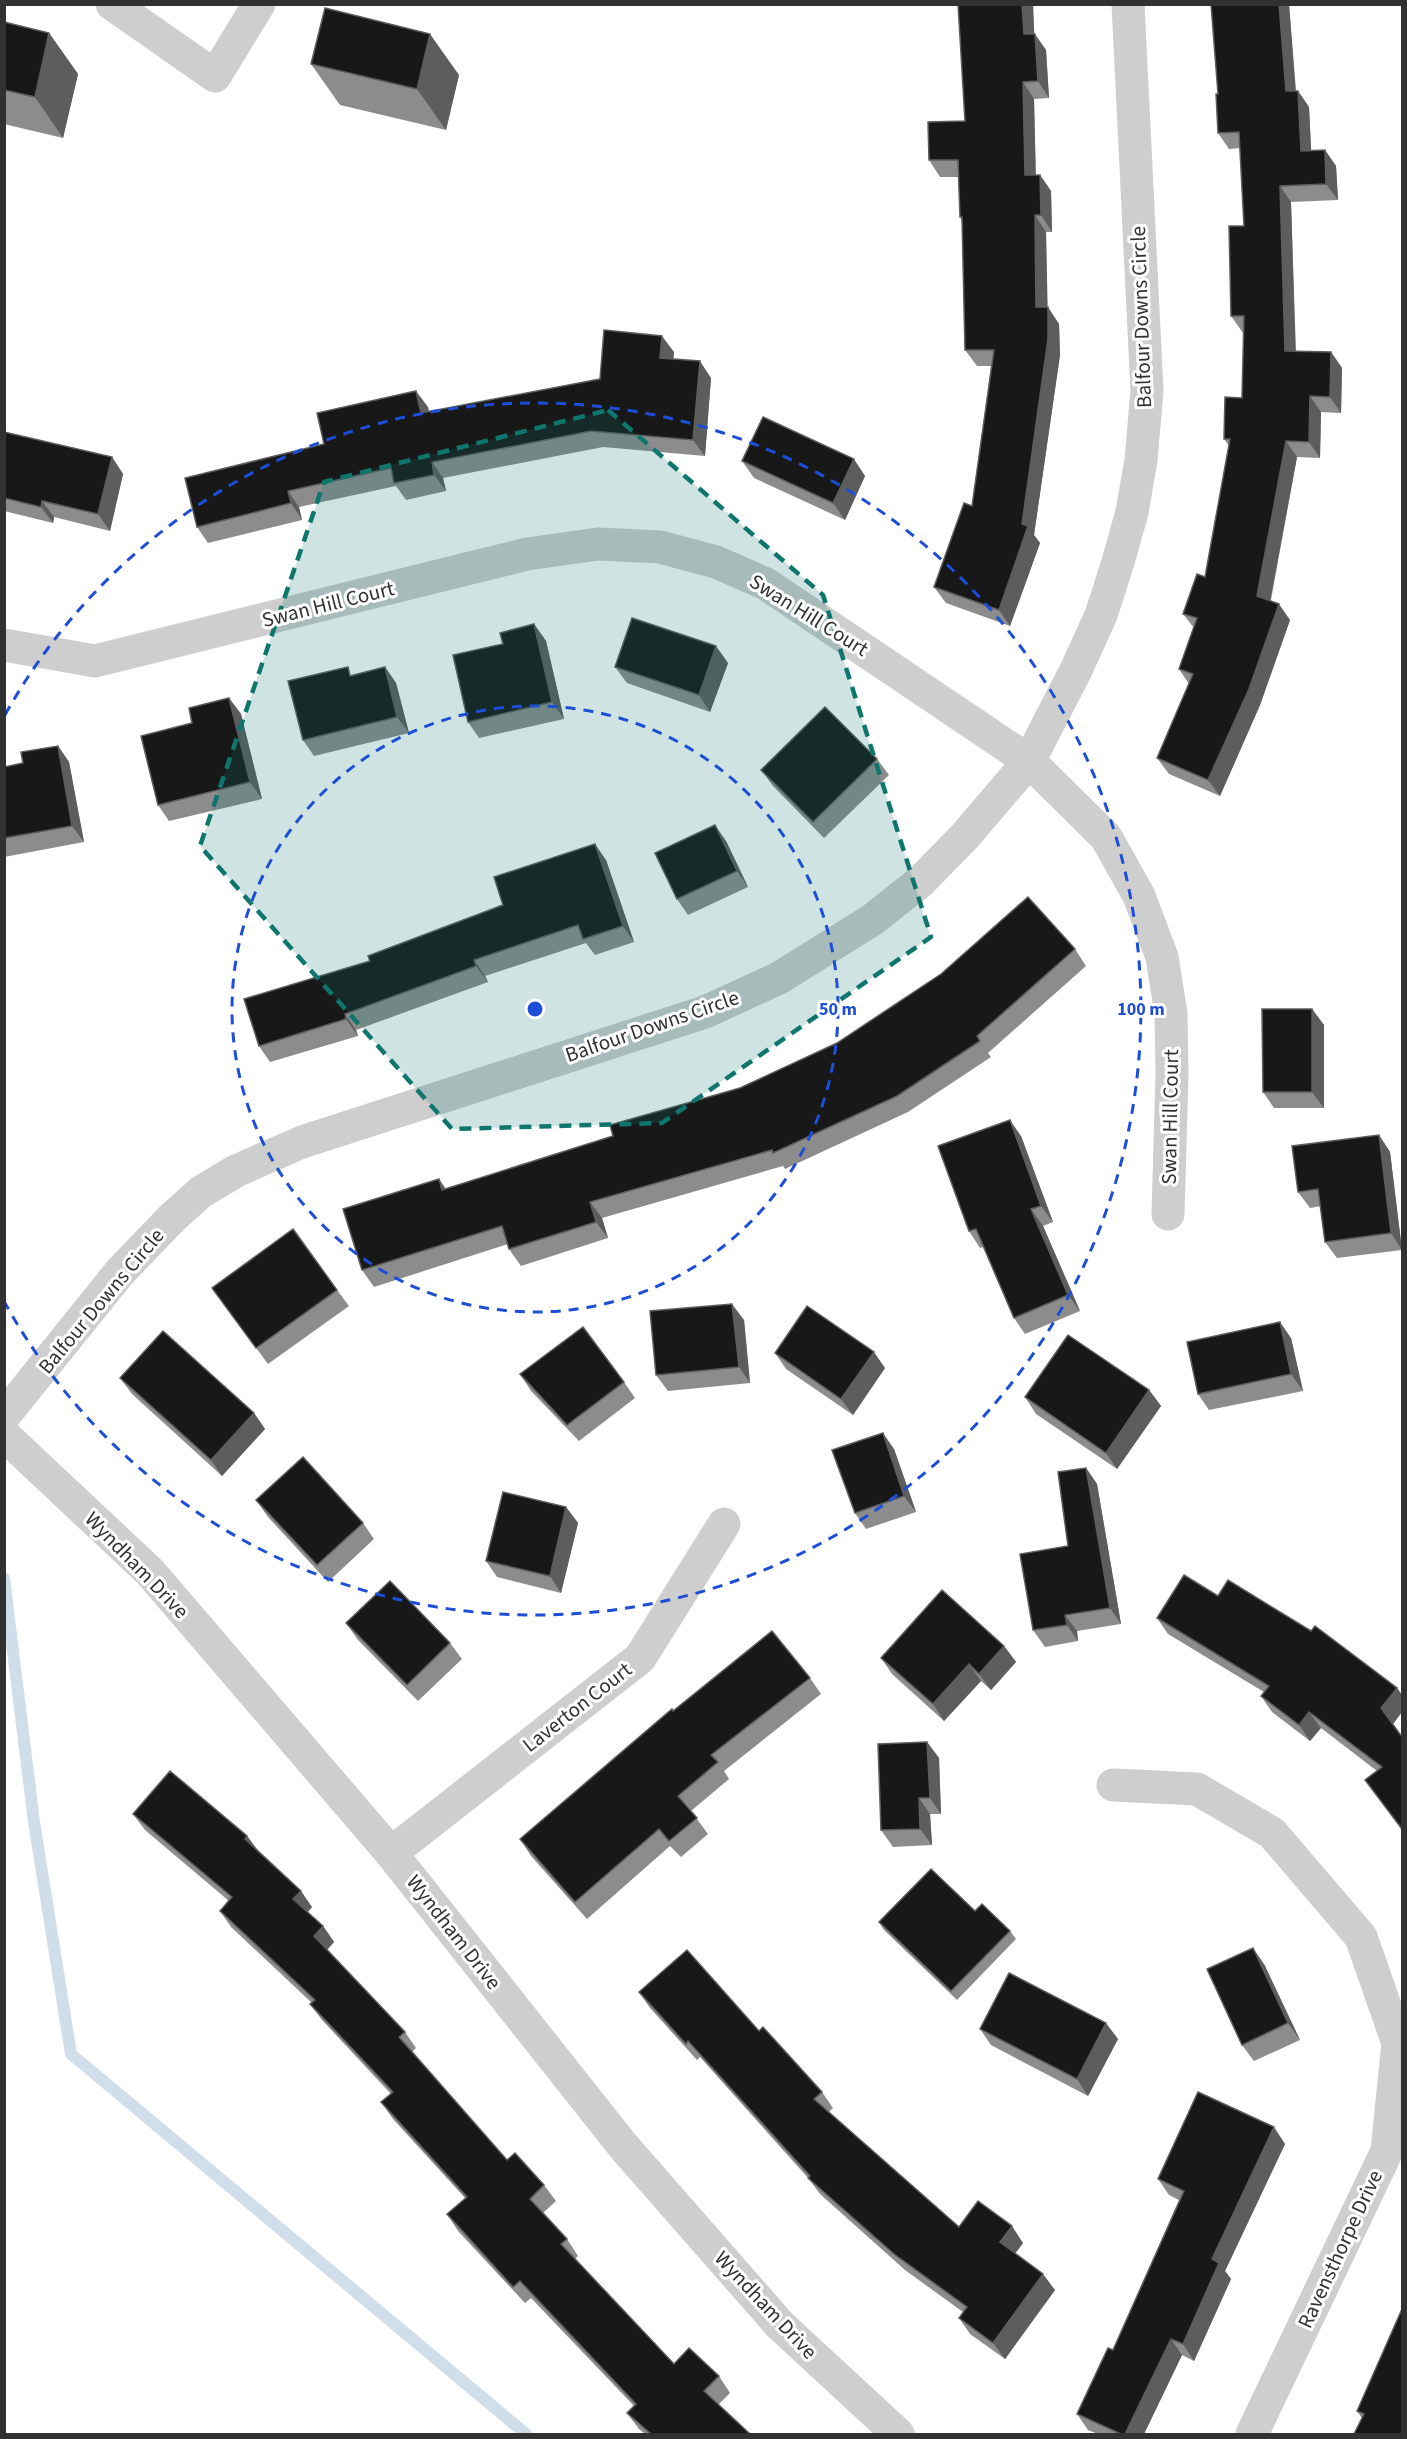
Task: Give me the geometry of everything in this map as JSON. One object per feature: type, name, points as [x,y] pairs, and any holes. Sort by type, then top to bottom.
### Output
[{"type":"street","points":[[112,4],[215,76],[259,4]]},
{"type":"street","name":"Balfour Downs Circle","points":[[4,1416],[120,1272],[172,1218],[201,1192],[236,1171],[302,1142],[705,1012],[778,978],[872,920],[920,882],[965,836],[1029,760],[1076,670],[1101,615],[1132,512],[1141,460],[1147,391],[1128,4]]},
{"type":"street","name":"Swan Hill Court","points":[[4,645],[95,661],[527,554],[598,544],[660,547],[716,562],[766,584],[1029,760],[1107,837],[1139,896],[1162,957],[1171,1014],[1172,1073],[1168,1214]]},
{"type":"street","name":"Wyndham Drive","points":[[4,1435],[150,1572],[391,1853],[632,2156],[780,2325],[898,2434]]},
{"type":"street","name":"Laverton Court","points":[[391,1853],[640,1658],[724,1524]]},
{"type":"street","name":"Ravensthorpe Drive","points":[[1113,1785],[1197,1789],[1272,1833],[1361,1937],[1398,2043],[1387,2151],[1252,2434]]},
{"type":"highlighted area","points":[[608,410],[823,595],[931,937],[662,1123],[452,1129],[200,846],[324,482]]},
{"type":"building","points":[[958,4],[1022,4],[1024,34],[1035,34],[1038,81],[1023,82],[1025,175],[1040,175],[1041,215],[1035,215],[1036,307],[1048,307],[1048,339],[1022,524],[1028,526],[999,610],[934,587],[964,503],[972,506],[994,350],[965,350],[962,217],[960,217],[958,160],[929,160],[928,122],[965,121]]},
{"type":"building","points":[[1211,4],[1279,4],[1286,91],[1298,91],[1301,151],[1325,150],[1326,184],[1280,186],[1285,351],[1331,352],[1330,397],[1310,396],[1309,442],[1286,441],[1257,596],[1279,604],[1249,689],[1208,780],[1157,758],[1193,674],[1179,669],[1197,618],[1183,614],[1197,574],[1205,577],[1230,439],[1224,439],[1225,397],[1242,398],[1244,316],[1231,316],[1229,226],[1244,226],[1239,132],[1218,133],[1216,94],[1218,94]]},
{"type":"building","points":[[325,8],[430,34],[417,89],[311,64]]},
{"type":"building","points":[[4,22],[49,33],[35,97],[4,90]]},
{"type":"building","points":[[604,330],[662,336],[660,358],[700,361],[693,440],[591,431],[432,462],[434,475],[394,483],[391,468],[288,491],[291,503],[197,527],[185,478],[324,444],[317,413],[416,391],[421,413],[600,379]]},
{"type":"building","points":[[763,417],[854,459],[833,503],[742,461]]},
{"type":"building","points":[[4,432],[112,457],[98,514],[42,501],[41,507],[4,498]]},
{"type":"building","points":[[632,618],[716,646],[699,695],[615,667]]},
{"type":"building","points":[[534,624],[552,702],[468,722],[453,655],[503,644],[500,633]]},
{"type":"building","points":[[348,667],[350,676],[385,667],[397,717],[303,740],[288,681]]},
{"type":"building","points":[[229,698],[250,782],[158,805],[141,736],[192,723],[189,708]]},
{"type":"building","points":[[825,707],[877,759],[813,822],[761,770]]},
{"type":"building","points":[[58,746],[72,826],[4,838],[4,767],[23,763],[21,752]]},
{"type":"building","points":[[715,825],[737,871],[677,899],[655,853]]},
{"type":"building","points":[[595,844],[623,926],[583,939],[578,925],[474,960],[476,966],[345,1014],[346,1019],[259,1046],[244,999],[370,961],[368,956],[503,905],[494,877]]},
{"type":"building","points":[[1028,897],[1075,949],[977,1036],[980,1041],[897,1096],[773,1153],[772,1150],[590,1202],[596,1222],[509,1249],[502,1226],[362,1270],[343,1209],[439,1179],[442,1190],[613,1136],[610,1125],[740,1088],[837,1043],[941,974]]},
{"type":"building","points":[[1262,1009],[1312,1009],[1312,1092],[1263,1092]]},
{"type":"building","points":[[1010,1120],[1041,1206],[1031,1209],[1068,1295],[1014,1318],[976,1229],[969,1231],[938,1146]]},
{"type":"building","points":[[1379,1135],[1391,1233],[1325,1242],[1318,1189],[1298,1192],[1292,1146]]},
{"type":"building","points":[[293,1229],[337,1290],[256,1348],[212,1288]]},
{"type":"building","points":[[732,1304],[739,1367],[656,1375],[650,1311]]},
{"type":"building","points":[[807,1306],[874,1352],[841,1399],[775,1353]]},
{"type":"building","points":[[1280,1322],[1291,1374],[1198,1394],[1187,1342]]},
{"type":"building","points":[[583,1327],[624,1382],[567,1425],[520,1374]]},
{"type":"building","points":[[163,1331],[254,1413],[211,1460],[120,1378]]},
{"type":"building","points":[[1068,1335],[1149,1390],[1106,1453],[1025,1397]]},
{"type":"building","points":[[883,1433],[904,1496],[855,1513],[832,1450]]},
{"type":"building","points":[[303,1457],[363,1523],[317,1565],[256,1500]]},
{"type":"building","points":[[1086,1468],[1110,1608],[1065,1615],[1067,1625],[1033,1630],[1020,1554],[1068,1546],[1058,1472]]},
{"type":"building","points":[[503,1492],[566,1507],[550,1576],[486,1561]]},
{"type":"building","points":[[1184,1575],[1218,1596],[1228,1580],[1311,1631],[1315,1626],[1397,1688],[1381,1708],[1402,1737],[1402,1829],[1365,1780],[1382,1767],[1309,1712],[1299,1725],[1261,1696],[1269,1686],[1157,1618]]},
{"type":"building","points":[[390,1581],[450,1643],[407,1685],[346,1623]]},
{"type":"building","points":[[942,1590],[1004,1646],[979,1674],[969,1664],[933,1704],[881,1658]]},
{"type":"building","points":[[772,1631],[810,1678],[711,1755],[718,1762],[678,1796],[697,1818],[669,1841],[659,1829],[575,1902],[520,1839],[672,1709],[673,1711]]},
{"type":"building","points":[[927,1742],[930,1798],[919,1798],[920,1829],[881,1830],[878,1744]]},
{"type":"building","points":[[170,1771],[247,1836],[245,1839],[301,1891],[293,1899],[323,1926],[314,1936],[405,2032],[399,2037],[507,2160],[515,2153],[544,2185],[530,2199],[567,2239],[561,2244],[674,2364],[689,2348],[719,2376],[704,2391],[750,2434],[651,2434],[627,2413],[636,2404],[520,2281],[513,2287],[447,2214],[467,2197],[381,2102],[393,2092],[310,2004],[315,2000],[220,1911],[232,1897],[133,1814]]},
{"type":"building","points":[[931,1869],[975,1911],[982,1904],[1010,1931],[951,1991],[879,1922]]},
{"type":"building","points":[[1253,1948],[1288,2023],[1242,2045],[1207,1969]]},
{"type":"building","points":[[687,1950],[759,2031],[763,2027],[822,2092],[814,2099],[959,2227],[978,2201],[1012,2226],[1000,2242],[1043,2274],[993,2343],[959,2318],[967,2307],[894,2254],[808,2178],[810,2176],[688,2041],[686,2044],[639,1992]]},
{"type":"building","points":[[1009,1973],[1106,2023],[1077,2079],[980,2029]]},
{"type":"building","points":[[1198,2092],[1274,2127],[1212,2259],[1219,2263],[1183,2344],[1171,2339],[1125,2434],[1121,2434],[1077,2414],[1108,2348],[1113,2350],[1184,2191],[1158,2179]]},
{"type":"building","points":[[1402,2309],[1402,2434],[1354,2434],[1364,2414],[1357,2411]]},
{"type":"waterway","points":[[4,1578],[34,1822],[71,2054],[526,2434]]}]
